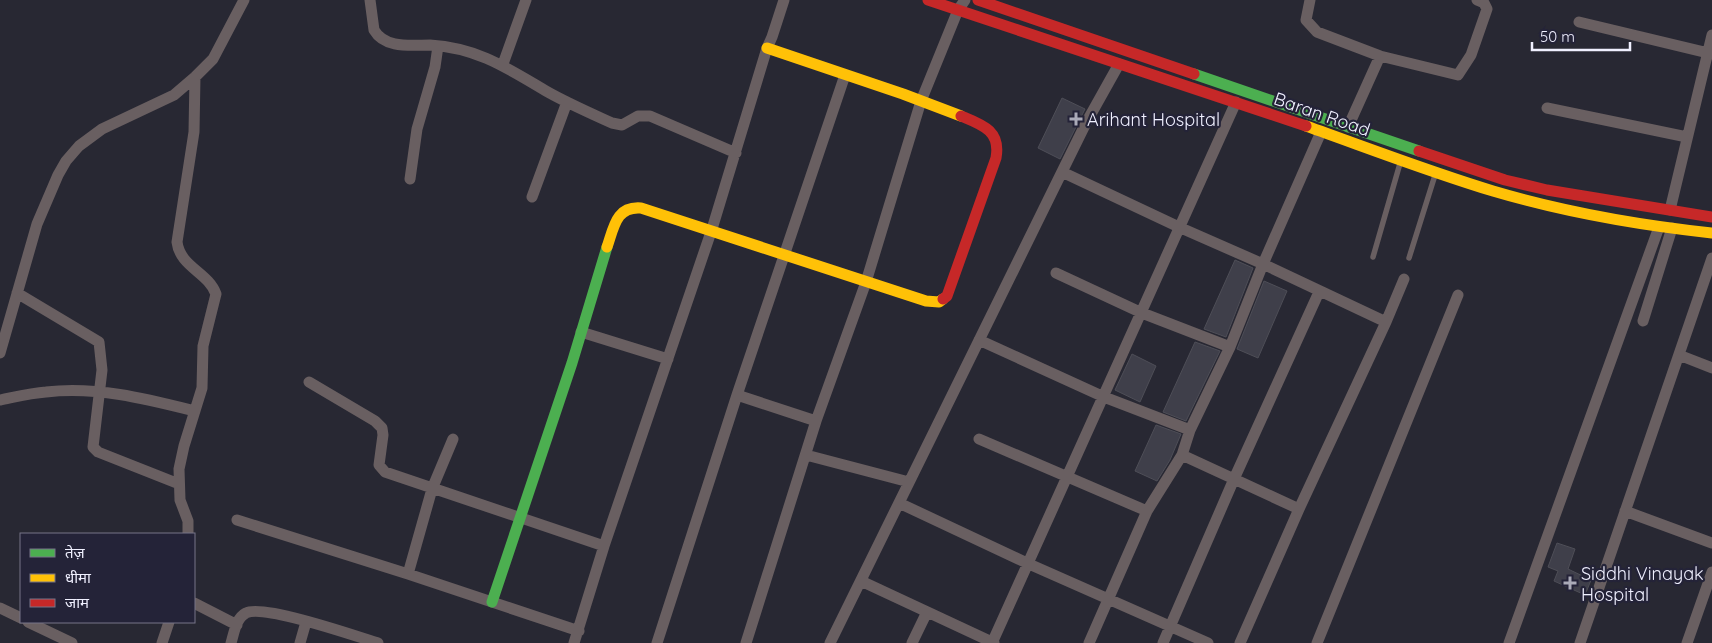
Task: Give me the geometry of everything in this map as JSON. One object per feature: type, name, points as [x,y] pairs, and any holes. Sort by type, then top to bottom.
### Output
[{"type":"main road","name":"Baran Road","points":[[928,0],[1236,102],[1493,191],[1590,215],[1658,227],[1712,232]]},
{"type":"main road","name":"Baran Road","points":[[978,0],[1484,174],[1547,190],[1712,217]]},
{"type":"main road","points":[[492,602],[613,229],[620,213],[624,209],[638,207],[712,229],[926,301],[939,302],[945,299],[996,158],[998,144],[990,130],[921,101],[767,48]]},
{"type":"street","points":[[0,354],[5,314],[17,293],[37,224],[66,161],[79,146],[102,129],[174,95],[195,77],[213,59],[244,0]]},
{"type":"street","points":[[370,0],[374,30],[381,40],[392,44],[438,46],[462,50],[503,64],[567,102],[616,125],[625,124],[641,115],[650,116],[736,153]]},
{"type":"street","points":[[503,64],[526,0]]},
{"type":"street","points":[[574,643],[604,546],[712,229],[767,48],[784,0]]},
{"type":"street","points":[[746,643],[816,420],[866,282],[921,101],[958,10],[965,0]]},
{"type":"street","points":[[1310,0],[1306,20],[1318,32],[1380,56],[1458,75],[1471,55],[1488,9],[1484,2],[1477,0]]},
{"type":"street","points":[[1579,22],[1709,54]]},
{"type":"street","points":[[1670,210],[1709,54],[1712,34]]},
{"type":"street","points":[[410,179],[417,129],[438,46]]},
{"type":"street","points":[[1348,127],[1380,56]]},
{"type":"street","points":[[830,643],[1086,123],[1119,64]]},
{"type":"street","points":[[657,643],[737,395],[845,75]]},
{"type":"street","points":[[188,533],[188,520],[181,508],[178,484],[179,468],[202,388],[206,333],[216,294],[210,283],[184,260],[177,242],[194,132],[195,77]]},
{"type":"street","points":[[532,197],[567,102]]},
{"type":"street","points":[[861,581],[993,643],[1236,102]]},
{"type":"street","points":[[1547,108],[1687,138]]},
{"type":"street","points":[[1088,643],[1147,511],[1182,455],[1190,430],[1230,347],[1263,264],[1320,132]]},
{"type":"street","points":[[1062,172],[1386,322]]},
{"type":"street","points":[[1509,643],[1658,227]]},
{"type":"street","points":[[1643,321],[1672,228]]},
{"type":"street","points":[[1580,643],[1712,258]]},
{"type":"street","points":[[1056,273],[1142,313],[1230,347]]},
{"type":"street","points":[[1240,643],[1404,279]]},
{"type":"street","points":[[1163,643],[1234,479],[1319,292]]},
{"type":"street","points":[[17,293],[99,342],[102,370],[93,446],[98,452],[178,484]]},
{"type":"street","points":[[1317,643],[1458,295]]},
{"type":"street","points":[[581,332],[668,358]]},
{"type":"street","points":[[979,340],[1104,398],[1190,430]]},
{"type":"street","points":[[1679,356],[1712,368]]},
{"type":"street","points":[[309,382],[375,421],[382,428],[383,436],[379,460],[381,469],[390,475],[604,546]]},
{"type":"street","points":[[0,400],[46,392],[80,390],[138,397],[196,411]]},
{"type":"street","points":[[737,395],[816,420]]},
{"type":"street","points":[[408,574],[432,489],[453,439]]},
{"type":"street","points":[[979,439],[1147,511]]},
{"type":"street","points":[[806,455],[909,482]]},
{"type":"street","points":[[1182,455],[1299,509]]},
{"type":"street","points":[[899,503],[1107,600],[1208,643]]},
{"type":"street","points":[[1625,511],[1712,543]]},
{"type":"street","points":[[237,520],[579,630]]},
{"type":"street","points":[[1687,643],[1712,572]]},
{"type":"street","points":[[195,604],[237,625]]},
{"type":"street","points":[[0,608],[20,618]]},
{"type":"street","points":[[231,643],[239,620],[246,613],[258,611],[306,622],[371,642]]},
{"type":"street","points":[[912,643],[927,612]]},
{"type":"street","points":[[300,643],[306,622]]},
{"type":"street","points":[[30,623],[72,643]]},
{"type":"street","points":[[162,643],[169,623]]},
{"type":"lane","points":[[1373,257],[1402,160]]},
{"type":"lane","points":[[1408,258],[1436,172]]},
{"type":"building","points":[[1062,98],[1085,109],[1060,159],[1038,148]]},
{"type":"building","points":[[1235,260],[1253,268],[1226,337],[1204,329]]},
{"type":"building","points":[[1264,281],[1287,291],[1258,358],[1237,349]]},
{"type":"building","points":[[1195,342],[1220,351],[1186,421],[1163,412]]},
{"type":"building","points":[[1132,354],[1156,366],[1140,402],[1115,390]]},
{"type":"building","points":[[1156,425],[1181,434],[1170,460],[1157,481],[1135,471]]},
{"type":"building","points":[[1557,543],[1575,549],[1568,569],[1591,580],[1585,595],[1554,581],[1558,571],[1548,567]]},
{"type":"traffic: fast","points":[[1194,74],[1419,151]]},
{"type":"traffic: fast","points":[[492,602],[572,363],[607,247]]},
{"type":"traffic: slow","points":[[767,48],[903,94],[961,116]]},
{"type":"traffic: slow","points":[[1306,126],[1399,160],[1520,199],[1601,217],[1712,233]]},
{"type":"traffic: slow","points":[[607,247],[614,225],[621,214],[626,210],[641,208],[926,301],[939,302],[943,299]]},
{"type":"traffic: jam","points":[[928,0],[1306,126]]},
{"type":"traffic: jam","points":[[978,0],[1194,74]]},
{"type":"traffic: jam","points":[[943,299],[947,296],[996,158],[997,149],[996,141],[989,130],[961,116]]},
{"type":"traffic: jam","points":[[1419,151],[1505,180],[1547,190],[1712,217]]},
{"type":"place","name":"Arihant Hospital","points":[[1076,119]]},
{"type":"place","name":"Siddhi Vinayak Hospital","points":[[1570,583]]}]
